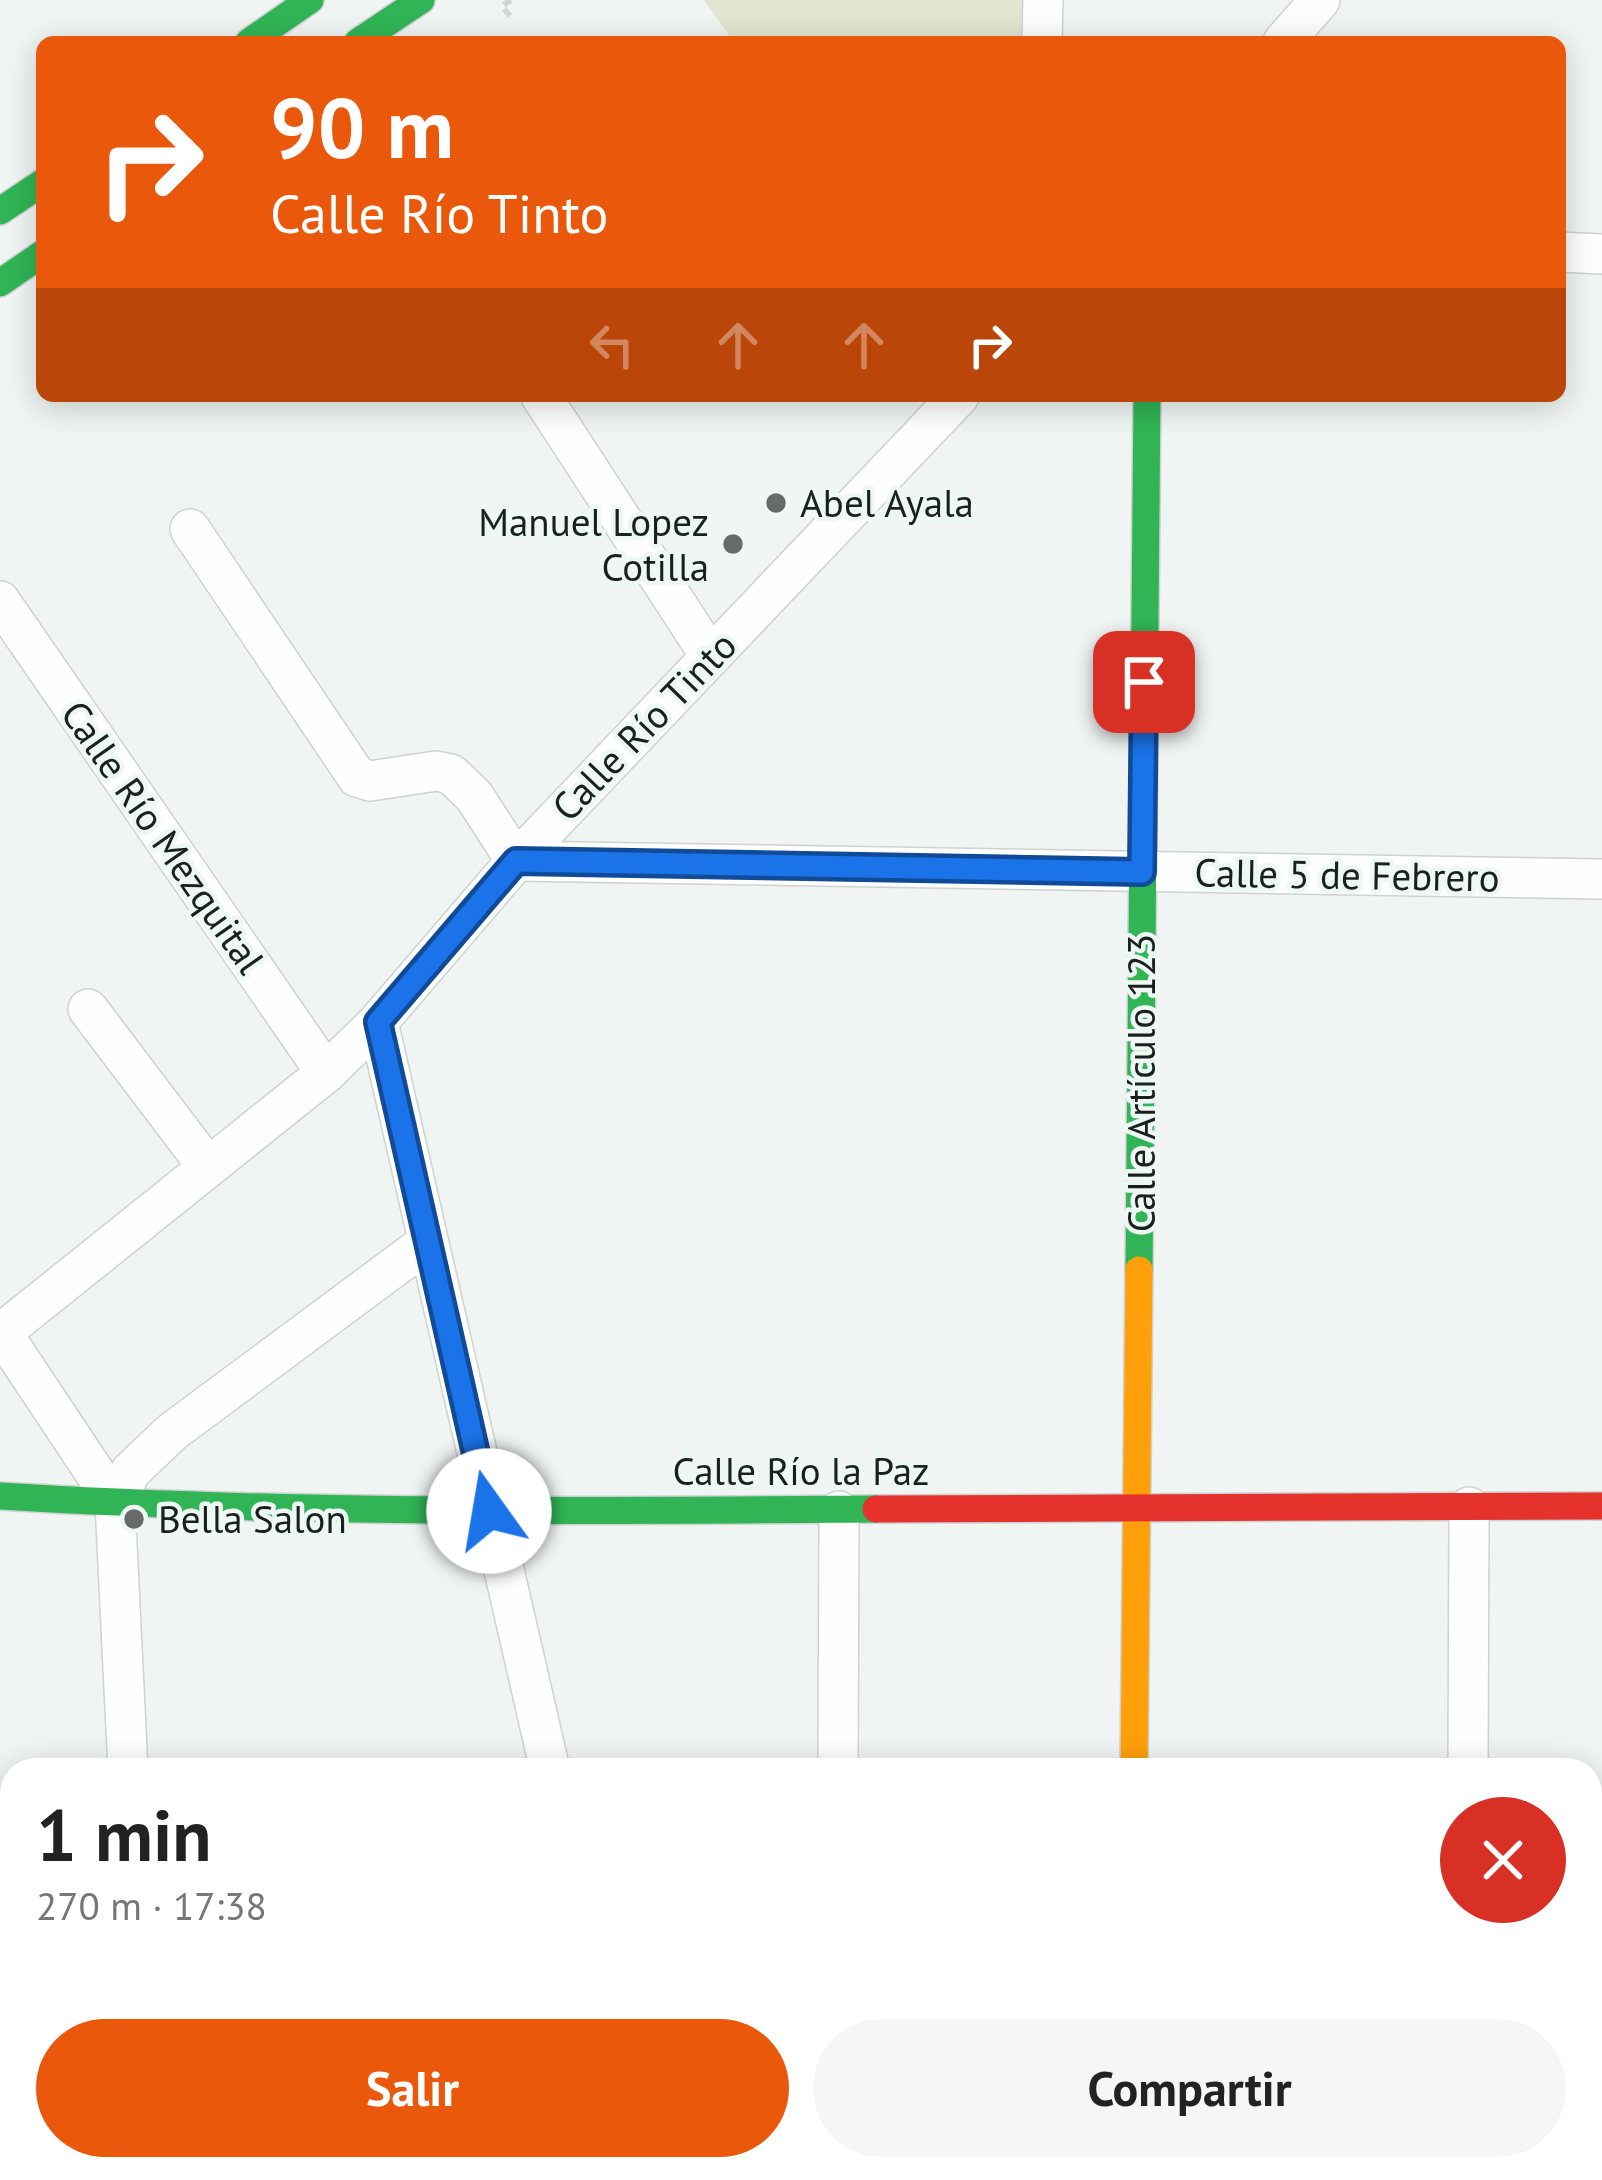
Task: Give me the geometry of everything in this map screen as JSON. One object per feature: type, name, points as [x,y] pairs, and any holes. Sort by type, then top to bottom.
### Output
[{"type":"street","points":[[367,36],[421,0]]},
{"type":"street","points":[[1042,36],[1043,0]]},
{"type":"street","points":[[1288,36],[1320,0]]},
{"type":"street","points":[[259,36],[302,13]]},
{"type":"street","points":[[0,212],[36,187]]},
{"type":"street","points":[[1566,252],[1602,254]]},
{"type":"street","points":[[0,283],[36,258]]},
{"type":"street","points":[[545,402],[711,657]]},
{"type":"street","name":"Calle Río Tinto","points":[[1,1332],[326,1072],[378,1022],[516,861],[953,402]]},
{"type":"street","name":"Calle Artículo 123","points":[[1134,1758],[1147,402]]},
{"type":"street","points":[[190,529],[357,777],[370,781],[436,771],[451,774],[474,796],[516,861]]},
{"type":"street","name":"Calle Río Mezquital","points":[[0,601],[326,1072]]},
{"type":"street","name":"Calle 5 de Febrero","points":[[516,861],[1602,878]]},
{"type":"street","points":[[88,1009],[207,1166]]},
{"type":"street","points":[[378,1022],[547,1758]]},
{"type":"street","points":[[127,1758],[115,1503],[131,1471],[172,1432],[428,1242]]},
{"type":"street","points":[[1,1332],[115,1503]]},
{"type":"street","name":"Calle Río la Paz","points":[[0,1496],[489,1511],[1602,1505]]},
{"type":"street","points":[[1468,1758],[1469,1507]]},
{"type":"street","points":[[838,1510],[838,1758]]},
{"type":"path","points":[[509,16],[502,6],[511,0]]},
{"type":"green space","points":[[704,0],[1026,0],[1025,36],[730,36]]},
{"type":"traffic: fast","points":[[258,36],[310,0]]},
{"type":"traffic: fast","points":[[367,36],[421,0]]},
{"type":"traffic: fast","points":[[0,211],[36,187]]},
{"type":"traffic: fast","points":[[0,283],[36,258]]},
{"type":"traffic: fast","points":[[1139,1270],[1147,402]]},
{"type":"traffic: fast","points":[[0,1496],[328,1509],[876,1509]]},
{"type":"traffic: slow","points":[[1134,1758],[1139,1270]]},
{"type":"traffic: jam","points":[[876,1509],[1602,1506]]},
{"type":"place","name":"Abel Ayala","points":[[776,503]]},
{"type":"place","name":"Manuel Lopez Cotilla","points":[[733,544]]},
{"type":"place","name":"Bella Salon","points":[[134,1519]]},
{"type":"route","points":[[489,1511],[378,1022],[516,861],[1142,872],[1144,682]]}]
